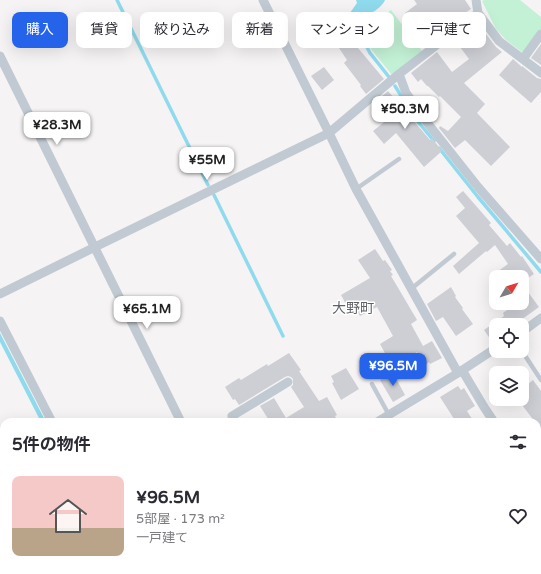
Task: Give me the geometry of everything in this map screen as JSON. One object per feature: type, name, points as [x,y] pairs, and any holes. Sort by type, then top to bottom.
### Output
[{"type":"street","points":[[263,0],[356,189],[411,289],[460,372],[491,418]]},
{"type":"street","points":[[477,1],[478,12]]},
{"type":"street","points":[[486,24],[499,41],[541,74]]},
{"type":"street","points":[[523,59],[541,34]]},
{"type":"street","points":[[0,294],[329,134],[399,74],[433,48]]},
{"type":"street","points":[[0,56],[179,418]]},
{"type":"street","points":[[399,74],[406,93],[429,125],[478,187],[541,259]]},
{"type":"street","points":[[529,327],[541,318]]},
{"type":"street","points":[[0,321],[50,418]]},
{"type":"street","points":[[384,418],[489,353]]},
{"type":"street","points":[[233,418],[232,416],[288,382]]},
{"type":"lane","points":[[356,189],[399,159]]},
{"type":"lane","points":[[411,289],[454,254]]},
{"type":"lane","points":[[527,358],[541,380]]},
{"type":"lane","points":[[372,384],[389,415]]},
{"type":"green space","points":[[520,0],[541,17],[541,32],[523,53],[506,40],[496,29],[482,1]]},
{"type":"green space","points":[[394,14],[402,25],[402,48],[420,48],[422,51],[392,75],[371,49],[394,48]]},
{"type":"water","points":[[356,0],[385,0],[383,4],[372,12],[351,12],[357,3]]},
{"type":"water","points":[[0,333],[44,418],[39,418],[0,342]]},
{"type":"building","points":[[414,0],[465,0],[471,9],[466,12],[406,12],[417,4]]},
{"type":"building","points":[[486,34],[502,52],[464,83],[485,104],[477,113],[510,147],[491,166],[465,140],[455,148],[439,128],[440,126],[448,131],[461,117],[421,79],[418,82],[411,73],[437,52],[452,72],[469,59],[461,48],[486,48]]},
{"type":"building","points":[[541,44],[541,65],[531,58]]},
{"type":"building","points":[[339,48],[358,48],[384,79],[366,94],[344,63],[347,60]]},
{"type":"building","points":[[513,59],[537,78],[541,79],[541,92],[531,103],[499,75]]},
{"type":"building","points":[[324,67],[334,80],[322,90],[311,76]]},
{"type":"building","points":[[388,91],[430,140],[432,138],[442,151],[424,167],[396,133],[384,144],[373,131],[388,119],[375,102]]},
{"type":"building","points":[[463,191],[491,223],[489,225],[507,246],[510,243],[521,257],[522,256],[534,274],[529,277],[529,270],[500,270],[508,264],[495,245],[459,274],[453,266],[479,243],[456,216],[465,208],[456,197]]},
{"type":"building","points":[[375,249],[383,261],[385,260],[392,270],[390,271],[393,275],[391,276],[417,320],[411,324],[423,346],[432,341],[442,358],[430,364],[429,362],[425,365],[417,352],[392,366],[380,344],[393,336],[377,307],[360,316],[352,303],[347,306],[341,295],[370,278],[358,260]]},
{"type":"building","points":[[451,287],[456,296],[455,297],[463,308],[462,309],[473,324],[456,336],[443,317],[436,321],[427,304]]},
{"type":"building","points":[[529,293],[539,307],[524,318],[501,318],[504,316],[503,313],[507,310],[529,310]]},
{"type":"building","points":[[489,326],[489,337],[484,330]]},
{"type":"building","points":[[289,353],[319,401],[327,397],[337,415],[335,416],[336,418],[286,418],[304,407],[291,387],[293,385],[293,379],[288,376],[239,405],[235,399],[233,400],[225,387],[239,378],[241,380],[267,364],[268,366]]},
{"type":"building","points":[[346,368],[359,389],[341,400],[332,383],[334,382],[331,376]]},
{"type":"building","points":[[393,373],[405,395],[393,402],[380,380]]},
{"type":"building","points":[[533,380],[541,391],[541,418],[532,418],[523,406],[529,406],[529,383]]},
{"type":"building","points":[[458,386],[461,390],[464,388],[475,406],[467,411],[471,418],[453,418],[440,397]]},
{"type":"building","points":[[274,398],[286,418],[268,418],[260,406]]},
{"type":"waterway","points":[[117,0],[208,185]]},
{"type":"waterway","points":[[367,48],[389,77]]},
{"type":"waterway","points":[[395,86],[415,118],[434,141]]},
{"type":"waterway","points":[[439,148],[541,272]]},
{"type":"waterway","points":[[214,195],[283,336]]},
{"type":"district","name":"大野町","points":[[353,308]]}]
